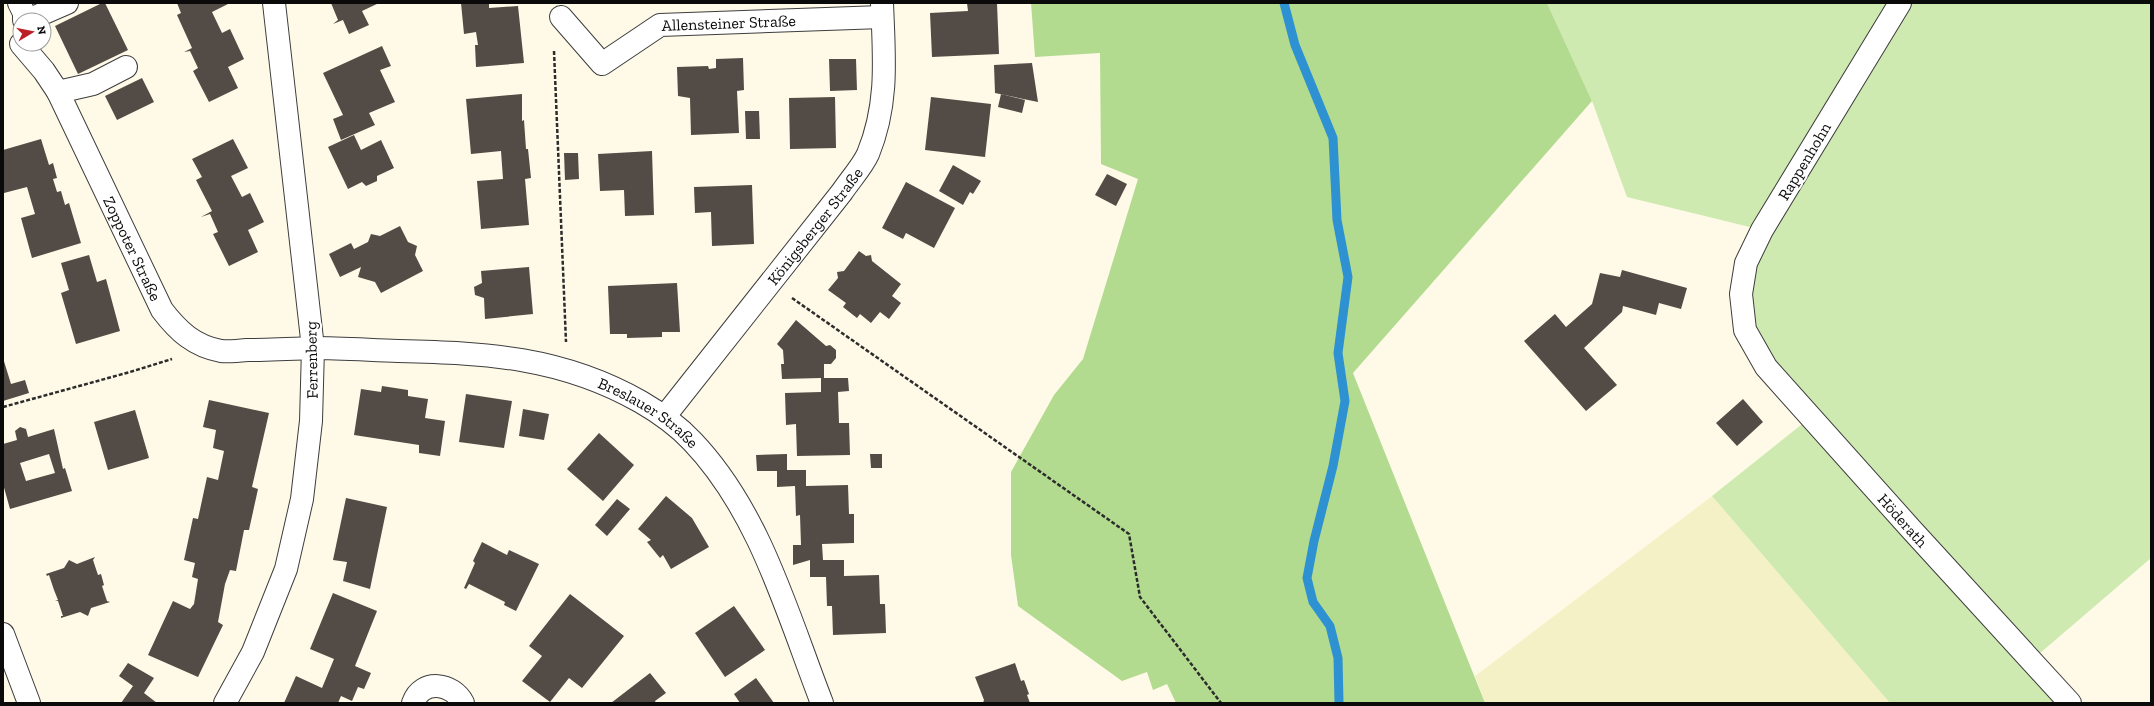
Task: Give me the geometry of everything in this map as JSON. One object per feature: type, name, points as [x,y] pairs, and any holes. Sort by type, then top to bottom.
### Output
[{"type":"street","name":"Zoppoter Straße","points":[[19,3],[24,12]]},
{"type":"street","points":[[46,12],[67,3]]},
{"type":"street","name":"Ferrenberg","points":[[225,703],[253,652],[286,568],[302,499],[311,421],[313,348],[274,3]]},
{"type":"street","name":"Rappenhohn","points":[[1745,330],[1741,294],[1746,263],[1762,230],[1900,3]]},
{"type":"street","name":"Allensteiner Straße","points":[[560,17],[602,64],[660,25],[882,10]]},
{"type":"street","name":"Königsberger Straße","points":[[665,416],[842,192],[867,155],[876,130],[885,86],[882,10]]},
{"type":"street","name":"Zoppoter Straße","points":[[28,52],[44,71],[58,92],[162,310],[177,330],[196,343],[222,351],[313,348]]},
{"type":"street","points":[[58,92],[93,84],[126,68]]},
{"type":"street","name":"Höderath","points":[[1745,330],[1766,367],[1910,528],[2070,703]]},
{"type":"street","name":"Breslauer Straße","points":[[313,348],[464,352],[514,357],[560,367],[613,386],[665,416],[692,440],[716,468],[741,508],[763,551],[822,703]]},
{"type":"street","points":[[3,634],[30,703]]},
{"type":"street","points":[[413,703],[420,692],[436,686],[452,689],[463,703]]},
{"type":"path","points":[[554,50],[566,343]]},
{"type":"path","points":[[770,283],[1129,534],[1140,597],[1202,676],[1221,703]]},
{"type":"path","points":[[3,407],[130,372],[178,357]]},
{"type":"shaded area","points":[[1712,496],[1890,703],[1485,703],[1475,676]]},
{"type":"green space","points":[[1031,3],[1547,3],[1592,101],[1353,373],[1485,703],[1176,703],[1167,684],[1153,690],[1147,672],[1122,681],[1018,606],[1011,555],[1011,472],[1054,395],[1083,359],[1138,179],[1101,164],[1100,53],[1035,57]]},
{"type":"green space","points":[[1547,3],[1887,3],[1766,221],[1906,3],[2151,3],[2151,558],[2032,660],[2070,703],[1890,703],[1712,496],[1811,417],[1745,330],[1762,230],[1627,197],[1592,101]]},
{"type":"building","points":[[102,3],[105,3],[128,50],[78,74],[55,26]]},
{"type":"building","points":[[177,3],[230,3],[212,12],[222,33],[230,29],[244,59],[228,67],[238,88],[209,102],[193,71],[198,68],[190,51],[184,52],[192,48],[177,15],[181,13]]},
{"type":"building","points":[[331,3],[379,3],[362,11],[369,25],[349,34],[343,20],[333,24],[338,20]]},
{"type":"building","points":[[461,3],[489,3],[489,8],[518,6],[524,63],[476,67],[475,45],[478,45],[476,32],[464,34]]},
{"type":"building","points":[[967,3],[997,3],[999,54],[932,57],[930,13],[968,11]]},
{"type":"building","points":[[382,46],[391,66],[380,70],[395,102],[369,113],[375,125],[341,140],[333,119],[343,115],[323,73]]},
{"type":"building","points":[[743,58],[744,90],[737,91],[739,133],[691,135],[690,98],[678,96],[677,67],[708,66],[709,69],[716,68],[716,59]]},
{"type":"building","points":[[829,59],[856,59],[857,90],[830,91]]},
{"type":"building","points":[[1032,63],[1038,102],[995,93],[994,65]]},
{"type":"building","points":[[142,78],[154,102],[117,120],[105,96]]},
{"type":"building","points":[[522,94],[522,121],[524,120],[526,149],[528,149],[531,178],[525,179],[529,225],[481,229],[477,181],[503,179],[501,151],[471,154],[466,99]]},
{"type":"building","points":[[1001,94],[1025,100],[1022,113],[998,107]]},
{"type":"building","points":[[835,97],[836,148],[790,149],[789,98]]},
{"type":"building","points":[[931,97],[991,104],[985,157],[925,150]]},
{"type":"building","points":[[745,111],[759,111],[760,139],[746,139]]},
{"type":"building","points":[[354,135],[361,150],[381,140],[394,168],[377,176],[377,181],[366,186],[362,182],[348,189],[328,147]]},
{"type":"building","points":[[41,139],[49,165],[53,163],[57,178],[53,179],[57,192],[61,191],[65,205],[69,203],[81,243],[32,258],[21,218],[35,214],[27,187],[4,193],[3,150]]},
{"type":"building","points":[[233,139],[248,168],[231,176],[242,197],[250,193],[264,222],[248,230],[258,252],[229,266],[213,234],[218,232],[210,214],[201,217],[212,211],[196,180],[202,177],[192,159]]},
{"type":"building","points":[[652,151],[654,215],[625,216],[624,190],[600,191],[598,154]]},
{"type":"building","points":[[564,153],[578,153],[579,179],[565,180]]},
{"type":"building","points":[[953,165],[981,181],[973,194],[970,192],[963,205],[939,191]]},
{"type":"building","points":[[1107,174],[1127,184],[1116,206],[1095,195]]},
{"type":"building","points":[[906,182],[955,208],[934,248],[906,233],[903,239],[882,228]]},
{"type":"building","points":[[752,185],[754,244],[712,246],[711,212],[695,213],[694,187]]},
{"type":"building","points":[[400,226],[408,242],[417,246],[415,255],[423,271],[381,293],[375,282],[358,277],[361,267],[340,277],[329,254],[351,243],[354,249],[368,242],[371,234],[380,236]]},
{"type":"building","points":[[859,251],[866,256],[871,255],[872,261],[901,284],[892,296],[901,303],[889,319],[880,312],[871,323],[860,314],[857,318],[843,307],[846,303],[828,290],[838,278],[837,272],[844,271]]},
{"type":"building","points":[[89,255],[97,282],[106,279],[120,331],[76,344],[61,293],[69,290],[61,263]]},
{"type":"building","points":[[529,267],[533,314],[485,319],[484,298],[475,295],[474,287],[482,283],[481,271]]},
{"type":"building","points":[[1622,270],[1687,288],[1681,309],[1659,303],[1656,315],[1623,306],[1622,312],[1584,348],[1617,385],[1586,411],[1524,341],[1555,314],[1566,327],[1592,304],[1600,273],[1620,277]]},
{"type":"building","points":[[677,283],[680,332],[662,332],[662,337],[627,338],[627,334],[610,334],[608,286]]},
{"type":"building","points":[[796,320],[826,346],[830,345],[836,350],[836,358],[831,364],[824,364],[824,378],[848,378],[849,391],[838,392],[839,423],[849,423],[850,455],[797,456],[796,424],[786,425],[785,393],[821,392],[821,378],[782,379],[781,364],[784,364],[783,350],[777,344]]},
{"type":"building","points":[[3,358],[11,384],[25,380],[29,393],[3,401]]},
{"type":"building","points":[[382,386],[408,390],[408,396],[428,399],[425,418],[445,421],[440,456],[419,453],[419,445],[354,435],[361,389],[381,392]]},
{"type":"building","points":[[466,394],[512,401],[504,448],[459,442]]},
{"type":"building","points":[[1743,399],[1763,422],[1737,446],[1716,423]]},
{"type":"building","points":[[209,400],[269,413],[252,487],[258,489],[249,530],[244,530],[236,571],[230,570],[225,584],[218,622],[223,625],[198,677],[148,655],[173,601],[190,609],[194,604],[198,579],[192,577],[195,563],[184,560],[193,518],[198,519],[207,477],[218,480],[224,451],[213,448],[216,430],[203,427]]},
{"type":"building","points":[[523,409],[549,414],[544,440],[519,436]]},
{"type":"building","points":[[135,410],[149,458],[108,470],[94,422]]},
{"type":"building","points":[[20,427],[26,429],[28,437],[54,429],[63,469],[65,468],[72,491],[10,509],[3,484],[3,444],[17,440],[15,431]],"holes":[[[49,454],[55,473],[26,481],[20,463]]]},
{"type":"building","points":[[599,433],[634,465],[603,501],[567,469]]},
{"type":"building","points":[[787,454],[787,470],[806,470],[806,486],[848,485],[849,514],[854,514],[854,543],[822,544],[823,560],[844,560],[844,576],[879,575],[880,604],[885,604],[886,633],[833,635],[832,606],[827,606],[826,577],[810,577],[810,560],[793,565],[793,545],[801,545],[800,515],[796,516],[795,486],[777,487],[777,471],[757,471],[756,455]]},
{"type":"building","points":[[870,454],[882,454],[882,468],[871,468]]},
{"type":"building","points":[[666,496],[692,518],[709,547],[671,569],[663,555],[660,558],[647,542],[651,540],[638,529]]},
{"type":"building","points":[[346,498],[387,507],[370,589],[343,581],[347,562],[333,560]]},
{"type":"building","points":[[617,499],[630,509],[607,536],[595,525]]},
{"type":"building","points":[[482,542],[507,555],[509,550],[539,564],[516,611],[504,605],[505,602],[469,584],[466,589],[464,588],[475,563],[473,561]]},
{"type":"building","points":[[95,557],[93,560],[98,575],[101,574],[104,585],[102,586],[107,601],[110,602],[91,608],[88,616],[80,612],[61,618],[61,616],[63,616],[58,601],[55,601],[58,600],[49,575],[47,576],[46,574],[64,568],[69,560],[77,564]]},
{"type":"building","points":[[333,593],[377,611],[355,666],[371,673],[364,689],[358,687],[352,701],[341,696],[338,703],[284,703],[296,676],[322,688],[334,659],[310,649]]},
{"type":"building","points":[[570,594],[624,636],[582,688],[569,678],[550,702],[522,681],[542,656],[529,646]]},
{"type":"building","points":[[734,606],[765,650],[725,677],[695,633]]},
{"type":"building","points":[[128,663],[154,678],[144,693],[157,703],[121,703],[133,686],[119,676]]},
{"type":"building","points":[[1015,663],[1021,681],[1024,680],[1029,694],[1027,695],[1030,703],[983,703],[984,700],[975,677]]},
{"type":"building","points":[[650,673],[666,693],[655,701],[656,703],[611,703]]},
{"type":"building","points":[[756,678],[774,703],[740,703],[734,694]]},
{"type":"waterway","points":[[1284,3],[1295,45],[1333,138],[1337,220],[1348,277],[1338,353],[1345,401],[1333,466],[1314,541],[1307,578],[1313,602],[1330,626],[1338,658],[1339,703]]}]
